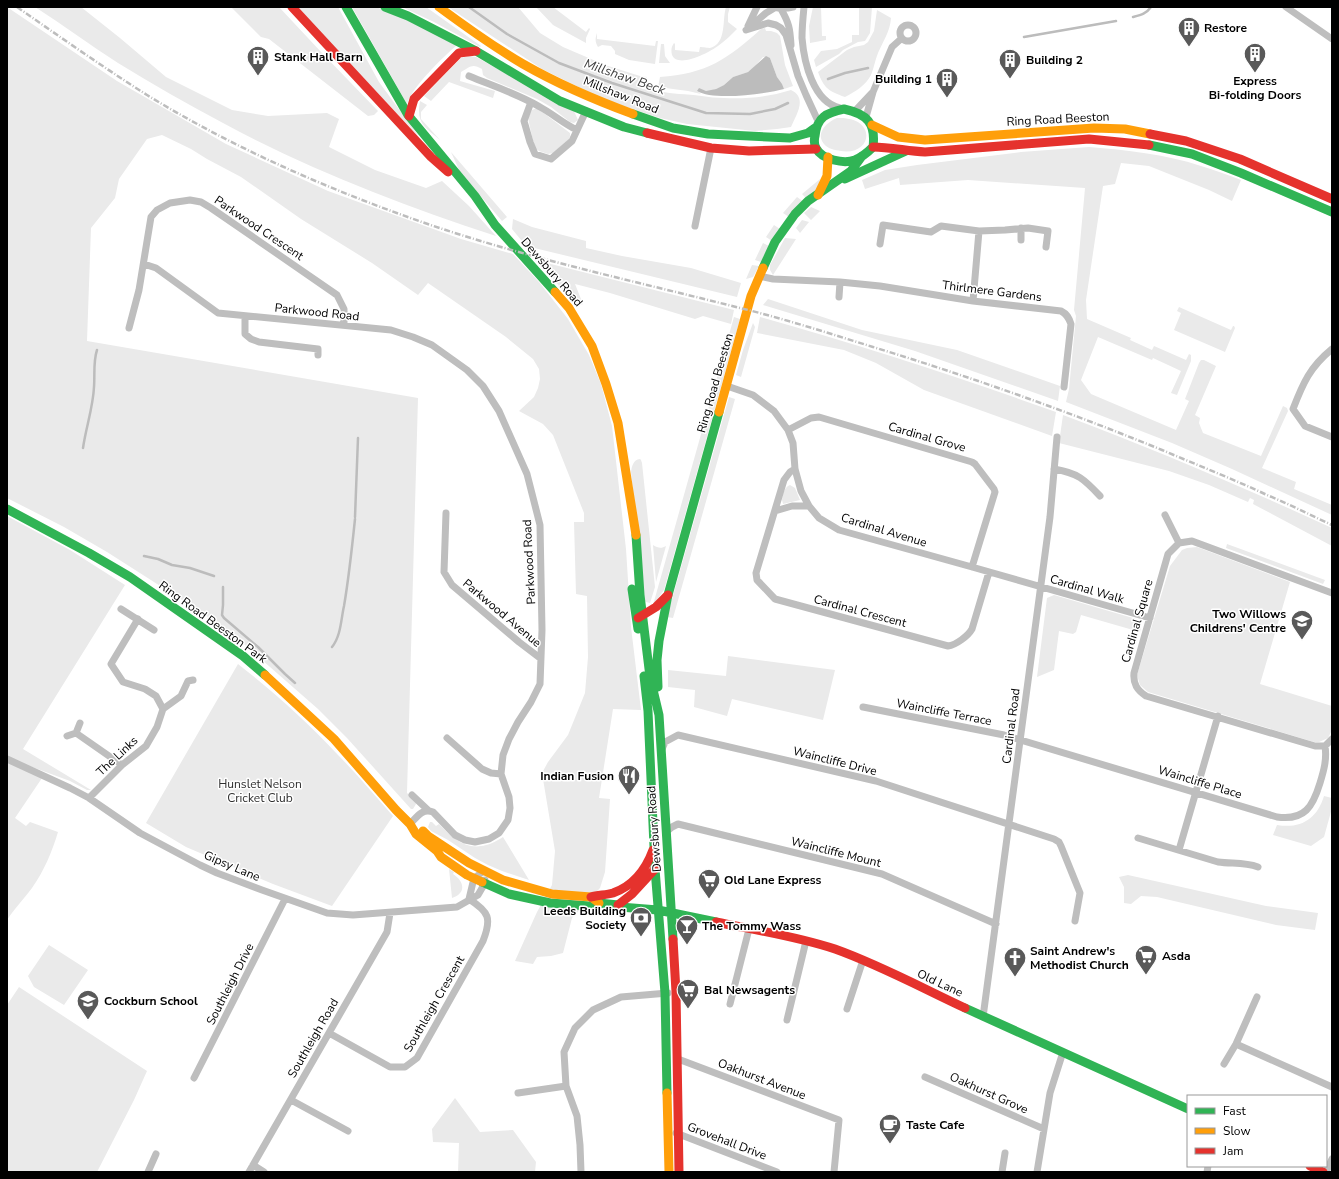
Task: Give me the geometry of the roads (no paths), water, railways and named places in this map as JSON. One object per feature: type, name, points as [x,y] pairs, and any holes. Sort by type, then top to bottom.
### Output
[{"type":"main road","name":"Dewsbury Road","points":[[292,7],[431,157],[475,196]]},
{"type":"main road","name":"Dewsbury Road","points":[[346,7],[409,116],[475,196],[495,225],[569,308],[592,346],[618,423],[627,486],[630,565],[634,609],[641,619],[650,677],[658,715],[661,751],[676,992],[679,1172]]},
{"type":"main road","points":[[386,7],[408,16],[476,51],[560,101],[624,127],[710,148],[749,151],[816,149]]},
{"type":"main road","name":"Millshaw Road","points":[[439,7],[475,33],[523,64],[597,101],[673,128],[715,134],[790,138],[808,133],[816,124]]},
{"type":"main road","points":[[488,59],[496,47]]},
{"type":"main road","points":[[409,116],[414,100],[459,53],[476,51]]},
{"type":"main road","points":[[844,109],[855,111],[869,121],[874,133],[873,147],[863,156],[854,160],[846,161],[836,160],[821,154],[816,149],[814,142],[816,124],[826,114],[835,110],[844,109]]},
{"type":"main road","name":"Ring Road Beeston","points":[[869,121],[898,137],[925,140],[1067,129],[1125,129],[1186,141],[1240,159],[1332,199]]},
{"type":"main road","name":"Ring Road Beeston","points":[[873,147],[886,146],[906,151],[925,152],[1089,139],[1141,144],[1192,154],[1332,212]]},
{"type":"main road","points":[[838,181],[848,179],[906,151]]},
{"type":"main road","name":"Ring Road Beeston","points":[[658,715],[657,660],[659,634],[668,595],[752,296],[759,276],[775,242],[795,214],[808,201],[851,171],[863,156]]},
{"type":"main road","name":"Ring Road Beeston","points":[[818,195],[827,176],[828,157]]},
{"type":"main road","name":"Ring Road Beeston Park","points":[[7,509],[130,577],[243,656],[334,739],[410,824],[416,834],[437,851],[441,857],[474,878],[509,894],[550,903],[589,906],[599,903],[671,913]]},
{"type":"main road","name":"Ring Road Beeston","points":[[641,619],[656,608],[668,595]]},
{"type":"main road","name":"Dewsbury Road","points":[[641,619],[648,711],[655,869],[665,993],[669,1172]]},
{"type":"main road","points":[[641,619],[659,622],[663,620]]},
{"type":"main road","name":"Ring Road Beeston Park","points":[[410,824],[462,859],[484,871],[503,880],[552,894],[591,897],[597,894],[616,892],[632,883],[648,864],[654,849]]},
{"type":"main road","points":[[618,905],[632,894],[655,869],[667,853]]},
{"type":"main road","points":[[591,897],[599,903]]},
{"type":"main road","name":"Old Lane","points":[[671,913],[806,941],[834,949],[863,960],[983,1017],[1187,1109]]},
{"type":"main road","points":[[1312,1167],[1323,1172]]},
{"type":"street","points":[[746,30],[757,7]]},
{"type":"street","points":[[746,30],[766,13],[778,8],[793,7]]},
{"type":"street","points":[[804,7],[802,38],[810,76],[818,92],[827,103],[844,109]]},
{"type":"street","points":[[1286,7],[1332,39]]},
{"type":"street","points":[[778,8],[789,22],[791,31],[791,53]]},
{"type":"street","points":[[746,30],[768,23],[781,28],[786,35],[816,124]]},
{"type":"street","points":[[869,121],[873,92],[892,47],[902,38]]},
{"type":"street","points":[[469,76],[541,107],[577,130]]},
{"type":"street","points":[[855,111],[873,92]]},
{"type":"street","points":[[531,102],[524,121],[530,142],[535,154],[551,159],[572,140],[586,111]]},
{"type":"street","points":[[695,226],[710,148]]},
{"type":"street","name":"Parkwood Crescent","points":[[129,328],[139,290],[151,217],[157,210],[170,202],[190,200],[201,202],[212,208],[337,295],[344,309],[344,325]]},
{"type":"street","points":[[880,244],[883,225],[931,232],[941,226],[979,231],[1028,228],[1048,231],[1046,247]]},
{"type":"street","points":[[1021,240],[1022,228]]},
{"type":"street","points":[[973,301],[979,231]]},
{"type":"street","name":"Parkwood Road","points":[[144,264],[156,268],[218,313],[390,330],[413,337],[432,345],[467,370],[483,386],[499,411],[528,474],[540,525],[542,630],[540,684],[509,739],[503,756],[501,774],[509,797],[510,808],[508,820],[499,832],[489,839],[475,842],[465,840],[456,835],[433,812],[429,811],[412,795]]},
{"type":"street","name":"Thirlmere Gardens","points":[[759,276],[773,279],[840,282],[973,301],[1061,311],[1070,318],[1071,324],[1064,387]]},
{"type":"street","points":[[840,282],[840,297]]},
{"type":"street","points":[[245,316],[245,334],[252,339],[259,342],[318,349],[318,355]]},
{"type":"street","points":[[1332,349],[1314,366],[1301,389],[1293,409],[1304,426],[1332,437]]},
{"type":"street","name":"Cardinal Avenue","points":[[727,386],[753,395],[774,411],[788,430],[793,443],[796,469],[801,491],[809,506],[819,518],[839,530],[1040,587]]},
{"type":"street","name":"Cardinal Grove","points":[[788,430],[811,418],[819,417],[975,464],[995,492],[972,567]]},
{"type":"street","name":"Cardinal Road","points":[[983,1017],[1050,517],[1057,438]]},
{"type":"street","name":"Cardinal Crescent","points":[[796,469],[790,472],[784,480],[756,573],[757,580],[775,599],[952,646],[970,633],[972,629],[988,572]]},
{"type":"street","points":[[1054,469],[1067,471],[1081,477],[1100,496]]},
{"type":"street","points":[[775,511],[792,506],[809,506]]},
{"type":"street","name":"Parkwood Avenue","points":[[446,513],[444,572],[452,585],[540,658]]},
{"type":"street","points":[[1165,516],[1179,543],[1184,541],[1192,541],[1332,593]]},
{"type":"street","name":"Cardinal Square","points":[[1179,543],[1168,554],[1134,673],[1133,680],[1136,687],[1146,696],[1218,716],[1315,746],[1325,746]]},
{"type":"street","name":"Cardinal Walk","points":[[1040,587],[1150,618]]},
{"type":"street","points":[[121,609],[154,630]]},
{"type":"street","points":[[138,619],[111,664],[123,682],[145,689],[156,696],[163,709],[180,696],[188,679]]},
{"type":"street","name":"Waincliffe Terrace","points":[[863,707],[1020,739]]},
{"type":"street","name":"The Links","points":[[89,798],[122,765],[146,746],[157,727],[163,709]]},
{"type":"street","points":[[1179,850],[1218,716]]},
{"type":"street","points":[[68,736],[76,732],[80,723]]},
{"type":"street","points":[[76,732],[122,765]]},
{"type":"street","name":"Waincliffe Drive","points":[[661,751],[665,742],[678,734],[876,781],[1054,839],[1059,842],[1080,893],[1075,920]]},
{"type":"street","points":[[447,738],[482,769],[491,773],[501,774]]},
{"type":"street","points":[[1325,746],[1332,738]]},
{"type":"street","name":"Waincliffe Place","points":[[1020,739],[1038,746],[1285,818],[1294,817],[1304,813],[1311,807],[1316,798],[1326,764],[1325,746]]},
{"type":"street","name":"Gipsy Lane","points":[[7,759],[65,785],[89,798],[134,830],[217,873],[327,913],[353,915],[457,907],[478,894],[485,883]]},
{"type":"street","points":[[410,824],[418,815],[424,811],[429,811]]},
{"type":"street","name":"Waincliffe Mount","points":[[666,832],[678,824],[882,874],[996,924]]},
{"type":"street","points":[[1138,838],[1218,862],[1247,864],[1258,867]]},
{"type":"street","points":[[469,899],[474,878],[484,871]]},
{"type":"street","points":[[484,871],[485,883]]},
{"type":"street","name":"Southleigh Drive","points":[[194,1078],[285,899]]},
{"type":"street","name":"Southleigh Crescent","points":[[329,1033],[390,1066],[405,1067],[418,1058],[488,930],[488,917],[482,907],[469,899]]},
{"type":"street","name":"Southleigh Road","points":[[251,1169],[386,932],[390,913]]},
{"type":"street","points":[[730,1004],[749,929]]},
{"type":"street","points":[[787,1020],[806,941]]},
{"type":"street","points":[[847,1009],[863,960]]},
{"type":"street","points":[[581,1172],[580,1145],[576,1116],[566,1086],[564,1052],[575,1028],[593,1010],[621,997],[676,992]]},
{"type":"street","points":[[1224,1064],[1236,1044],[1257,997]]},
{"type":"street","points":[[1236,1044],[1332,1086]]},
{"type":"street","points":[[1037,1172],[1050,1093],[1063,1052]]},
{"type":"street","name":"Oakhurst Avenue","points":[[678,1059],[839,1120],[834,1172]]},
{"type":"street","name":"Oakhurst Grove","points":[[925,1077],[1044,1129]]},
{"type":"street","points":[[518,1093],[566,1086]]},
{"type":"street","points":[[291,1100],[348,1131]]},
{"type":"street","name":"Grovehall Drive","points":[[668,1131],[778,1172]]},
{"type":"street","points":[[1002,1172],[1005,1153]]},
{"type":"street","points":[[148,1172],[156,1154]]},
{"type":"street","points":[[1326,1172],[1332,1159]]},
{"type":"street","points":[[251,1169],[264,1172]]},
{"type":"waterway","name":"Millshaw Beck","points":[[469,7],[507,34],[559,63],[612,83],[706,113],[750,114],[775,109],[788,103]]},
{"type":"waterway","name":"Millshaw Beck","points":[[1133,17],[1143,14],[1151,7]]},
{"type":"waterway","name":"Millshaw Beck","points":[[1024,37],[1116,21]]},
{"type":"waterway","name":"Millshaw Beck","points":[[828,79],[845,73],[868,68]]},
{"type":"waterway","points":[[83,448],[92,402],[97,350]]},
{"type":"waterway","points":[[355,517],[358,438]]},
{"type":"waterway","points":[[332,647],[339,633],[346,595],[355,519]]},
{"type":"waterway","points":[[144,556],[214,576]]},
{"type":"waterway","points":[[223,587],[222,615],[224,618],[258,647],[295,683]]},
{"type":"railway","points":[[17,7],[114,74],[179,114],[246,149],[349,195],[419,221],[497,246],[770,316],[946,370],[1055,408],[1162,450],[1241,483],[1332,525]]},
{"type":"place","name":"Restore","points":[[1189,48]]},
{"type":"place","name":"Express Bi-folding Doors","points":[[1255,74]]},
{"type":"place","name":"Stank Hall Barn","points":[[258,76]]},
{"type":"place","name":"Building 2","points":[[1010,80]]},
{"type":"place","name":"Building 1","points":[[947,98]]},
{"type":"place","name":"Two Willows Childrens' Centre","points":[[1302,640]]},
{"type":"place","name":"Indian Fusion","points":[[629,796]]},
{"type":"place","name":"Old Lane Express","points":[[709,900]]},
{"type":"place","name":"Leeds Building Society","points":[[641,938]]},
{"type":"place","name":"The Tommy Wass","points":[[687,946]]},
{"type":"place","name":"Asda","points":[[1146,976]]},
{"type":"place","name":"Saint Andrew's Methodist Church","points":[[1015,978]]},
{"type":"place","name":"Bal Newsagents","points":[[688,1010]]},
{"type":"place","name":"Cockburn School","points":[[88,1020]]},
{"type":"place","name":"Taste Cafe","points":[[890,1144]]},
{"type":"park label","name":"Hunslet Nelson Cricket Club","points":[[260,791]]}]
